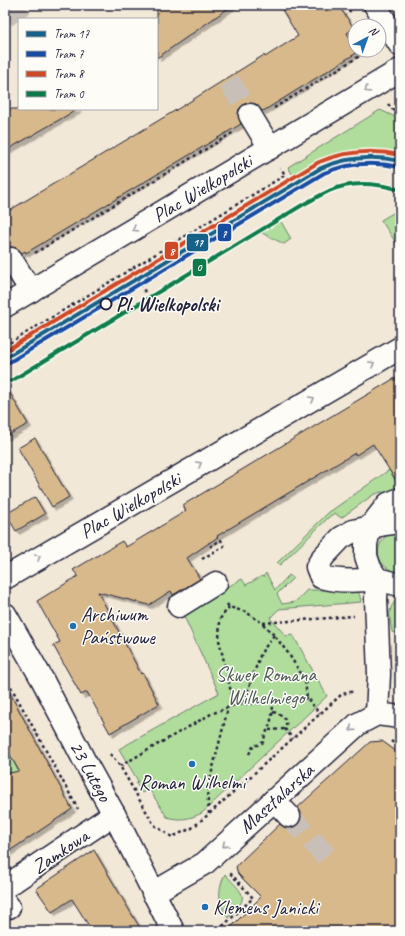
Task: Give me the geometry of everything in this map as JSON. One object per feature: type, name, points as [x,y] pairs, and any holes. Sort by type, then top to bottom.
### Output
[{"type":"street","points":[[374,5],[400,45]]},
{"type":"street","name":"Plac Wielkopolski","points":[[5,306],[275,157],[400,70]]},
{"type":"street","points":[[252,118],[275,157]]},
{"type":"street","points":[[13,262],[31,291]]},
{"type":"street","name":"Plac Wielkopolski","points":[[5,578],[400,348]]},
{"type":"street","points":[[400,498],[388,504],[370,527],[366,544],[366,556],[370,568],[377,578],[379,674],[378,714],[400,717]]},
{"type":"street","points":[[400,522],[353,531],[341,538],[323,557],[317,567],[321,577],[331,580],[355,581],[377,578],[400,585]]},
{"type":"street","points":[[179,606],[221,592]]},
{"type":"street","name":"23 Lutego","points":[[5,614],[42,679],[114,814],[173,931]]},
{"type":"street","name":"Masztalarska","points":[[154,893],[205,863],[358,724],[378,714]]},
{"type":"street","points":[[274,800],[289,816]]},
{"type":"street","name":"Zamkowa","points":[[6,899],[114,814]]},
{"type":"path","points":[[13,262],[252,118],[356,58]]},
{"type":"path","points":[[385,101],[392,109],[400,112]]},
{"type":"path","points":[[5,346],[285,175],[275,157]]},
{"type":"path","points":[[131,269],[145,292]]},
{"type":"path","points":[[202,559],[224,546],[221,540],[211,546],[209,542]]},
{"type":"path","points":[[108,752],[120,766],[154,825],[172,837],[192,828],[209,814],[320,714],[307,698],[305,680],[288,652],[262,623],[246,612],[229,607],[221,592]]},
{"type":"path","points":[[229,607],[220,619],[219,640],[234,706]]},
{"type":"path","points":[[262,623],[377,614]]},
{"type":"path","points":[[243,704],[261,653],[274,635]]},
{"type":"path","points":[[5,676],[79,811]]},
{"type":"path","points":[[120,766],[211,714],[243,704],[307,698]]},
{"type":"path","points":[[249,754],[254,745],[263,742],[265,733],[269,730],[273,712],[273,702]]},
{"type":"path","points":[[209,814],[207,791],[228,708]]},
{"type":"path","points":[[273,712],[285,717],[287,725],[285,730]]},
{"type":"path","points":[[269,730],[285,730],[293,739]]},
{"type":"green space","points":[[380,110],[400,119],[400,155],[370,152],[345,154],[321,163],[294,177],[288,167]]},
{"type":"green space","points":[[400,209],[400,219],[397,222],[400,226],[400,246],[398,246],[381,220]]},
{"type":"green space","points":[[279,218],[291,239],[284,244],[258,231]]},
{"type":"green space","points":[[389,470],[400,487],[400,493],[381,492],[373,495],[341,518],[335,513],[330,516],[280,565],[277,563],[328,513]]},
{"type":"green space","points":[[390,533],[400,533],[400,573],[392,571],[386,567],[381,562],[379,557],[378,551],[380,545]]},
{"type":"green space","name":"Skwer Romana Wilhelmiego","points":[[266,573],[275,590],[289,575],[293,578],[277,594],[282,604],[295,602],[307,590],[356,590],[359,594],[361,602],[279,609],[270,618],[286,636],[293,635],[327,696],[202,813],[184,819],[167,817],[149,789],[142,793],[136,783],[138,781],[119,749],[219,693],[182,612],[242,579],[246,585],[262,576],[263,577]]},
{"type":"green space","points":[[398,598],[400,598],[400,634],[392,632],[390,618],[390,610]]},
{"type":"green space","points":[[5,746],[19,772],[5,774]]},
{"type":"green space","points":[[225,874],[241,892],[242,896],[240,905],[228,918],[222,907],[220,896],[222,880]]},
{"type":"building","points":[[157,5],[233,5],[158,57]]},
{"type":"building","points":[[279,5],[338,5],[347,18],[347,58],[348,58],[265,110],[262,111],[256,104],[244,104],[239,109],[238,115],[241,124],[26,253],[25,251],[22,253],[17,248],[5,248],[5,213],[264,55],[265,57],[298,36]]},
{"type":"building","points":[[5,109],[76,110],[5,151]]},
{"type":"building","points":[[400,377],[400,487],[373,444],[356,455],[355,453],[217,536],[218,537],[187,558],[200,579],[173,595],[171,591],[149,605],[98,592],[141,674],[143,673],[159,704],[110,733],[87,692],[81,695],[53,645],[60,642],[37,601],[78,576],[73,570],[122,541],[126,547],[186,511],[183,505],[395,378],[395,380]]},
{"type":"building","points":[[5,385],[28,424],[5,437]]},
{"type":"building","points":[[35,438],[69,497],[52,507],[18,448]]},
{"type":"building","points":[[35,497],[45,514],[16,531],[6,514]]},
{"type":"building","points":[[5,684],[72,809],[5,854],[5,774],[19,771],[5,746]]},
{"type":"building","points":[[382,741],[400,754],[400,931],[227,931],[261,897],[238,874],[236,867],[240,862],[280,824],[286,828],[291,828],[297,825],[301,819],[301,813],[298,807],[370,742]]},
{"type":"building","points":[[94,850],[142,931],[92,931],[72,899],[52,912],[36,889]]},
{"type":"tunnel","points":[[11,5],[20,18]]},
{"type":"tunnel","points":[[229,81],[250,115]]},
{"type":"tunnel","points":[[289,816],[326,856]]},
{"type":"tram line","name":"8","points":[[5,351],[319,162],[339,155],[359,152],[379,152],[400,155]]},
{"type":"tram line","name":"17","points":[[5,358],[321,168],[340,161],[360,158],[380,158],[400,161]]},
{"type":"tram line","name":"7","points":[[8,363],[324,173],[342,167],[361,164],[379,164],[399,167]]},
{"type":"tram line","name":"0","points":[[11,381],[322,194],[337,188],[354,184],[372,184],[397,189]]},
{"type":"place","name":"Pl. Wielkopolski","points":[[106,304]]},
{"type":"place","name":"Archiwum Państwowe","points":[[73,626]]},
{"type":"place","name":"Roman Wilhelmi","points":[[192,764]]},
{"type":"place","name":"Klemens Janicki","points":[[205,907]]}]
